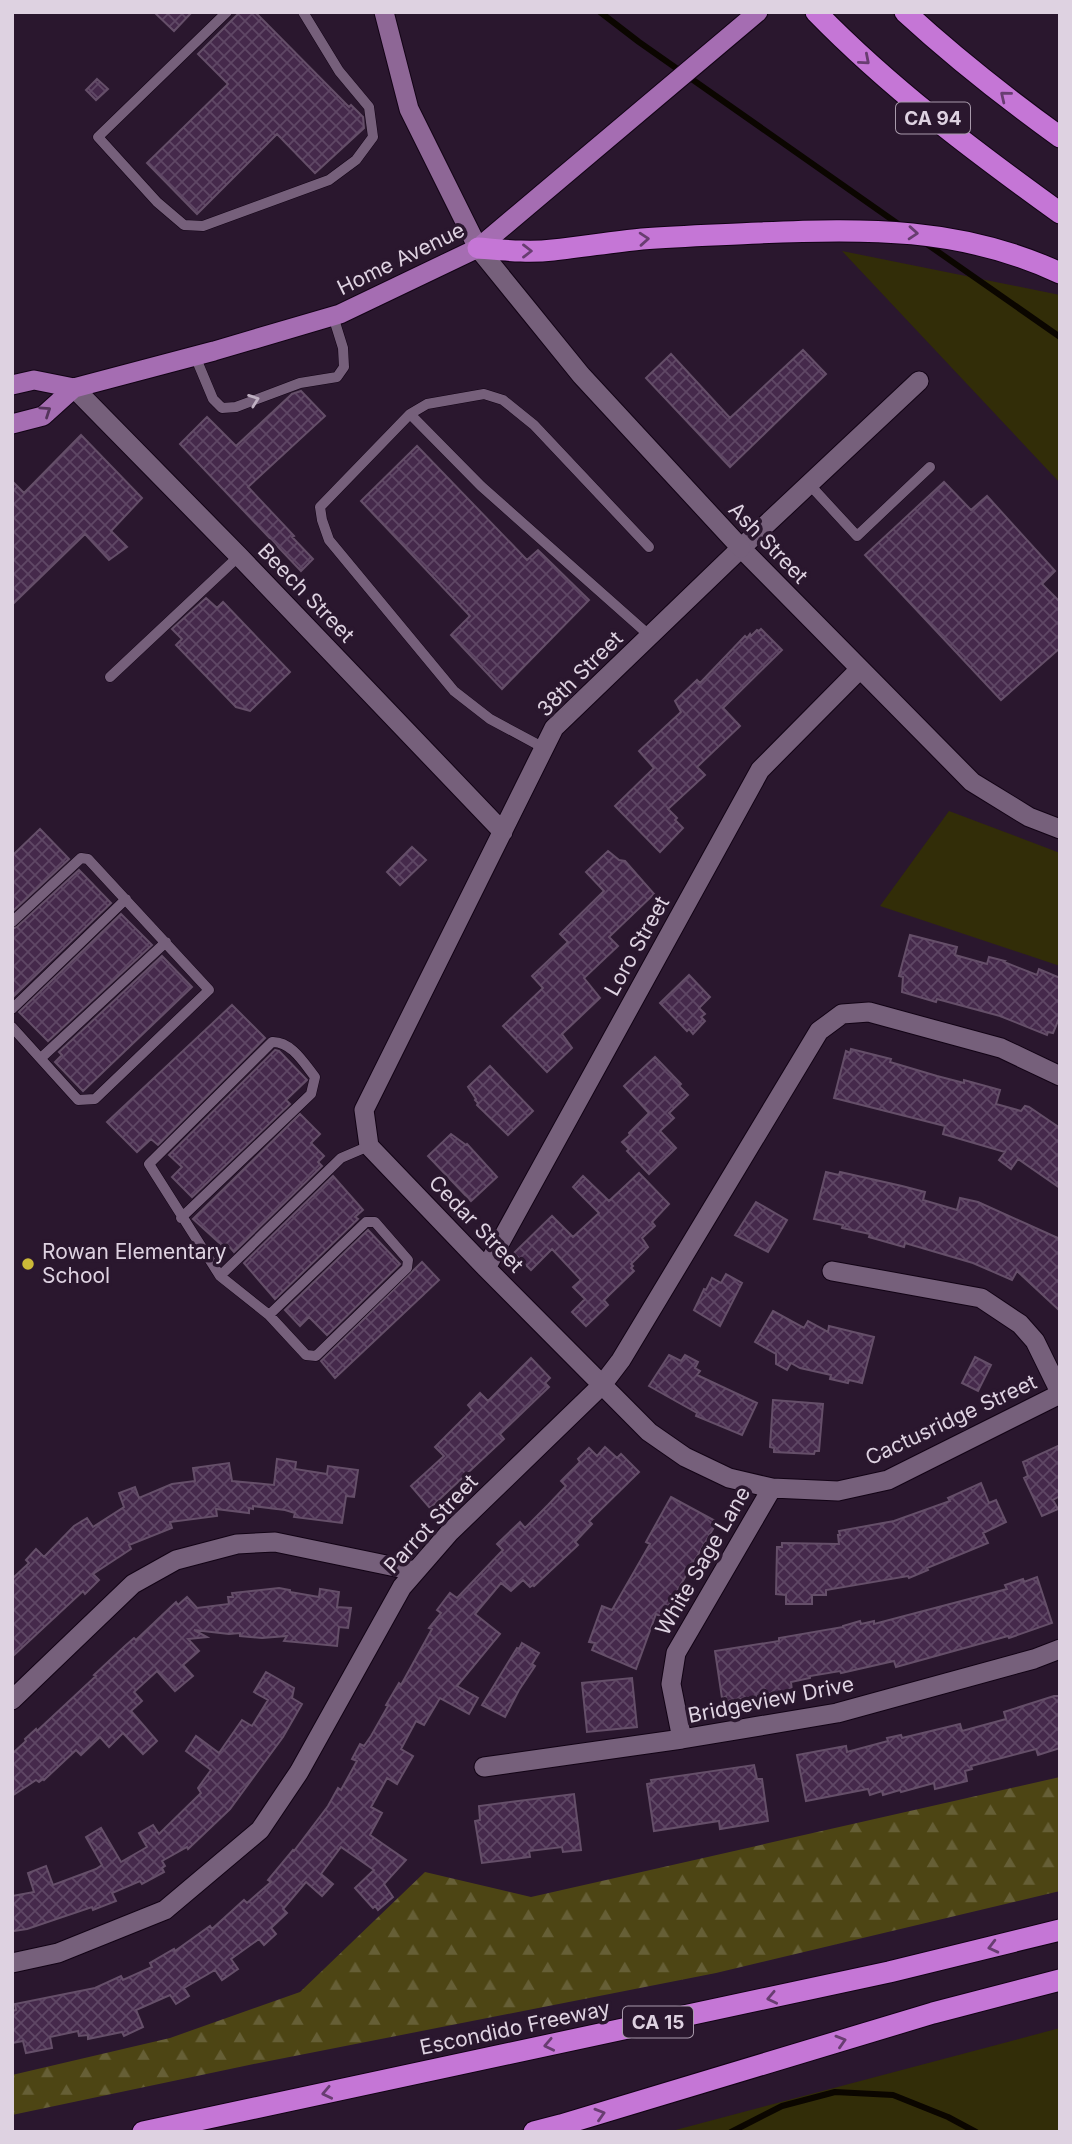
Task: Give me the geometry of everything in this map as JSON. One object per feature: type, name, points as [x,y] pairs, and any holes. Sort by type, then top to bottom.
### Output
[{"type":"highway","name":"CA 94","points":[[816,12],[851,48],[902,93],[957,138],[1060,213]]},
{"type":"highway","name":"CA 94","points":[[905,12],[942,46],[1060,137]]},
{"type":"highway","points":[[478,248],[552,250],[642,239],[845,229],[927,234],[967,241],[1004,250],[1060,273]]},
{"type":"highway","name":"Escondido Freeway","points":[[143,2132],[875,1975],[1060,1930]]},
{"type":"highway","points":[[534,2132],[933,2012],[1060,1980]]},
{"type":"main road","points":[[384,12],[409,108],[478,248]]},
{"type":"main road","name":"Home Avenue","points":[[12,385],[34,380],[74,388],[333,316],[478,248],[758,12]]},
{"type":"main road","name":"Home Avenue","points":[[12,424],[43,416],[74,388]]},
{"type":"street","name":"Ash Street","points":[[478,248],[581,375],[741,548],[972,782],[1029,817],[1060,829]]},
{"type":"street","name":"38th Street","points":[[369,1146],[364,1110],[554,728],[919,381]]},
{"type":"street","name":"Beech Street","points":[[74,388],[503,832]]},
{"type":"street","name":"Loro Street","points":[[486,1268],[760,770],[860,669]]},
{"type":"street","name":"Parrot Street","points":[[12,1963],[58,1953],[165,1910],[260,1830],[299,1772],[402,1587],[449,1533],[602,1385],[621,1360],[819,1031],[842,1014],[869,1012],[1001,1048],[1060,1076]]},
{"type":"street","name":"Cedar Street","points":[[369,1146],[602,1385]]},
{"type":"street","points":[[832,1271],[981,1298],[1020,1324],[1035,1341],[1060,1393]]},
{"type":"street","name":"Cactusridge Street","points":[[602,1385],[649,1432],[685,1457],[729,1478],[772,1488],[838,1491],[888,1480],[1060,1393]]},
{"type":"street","name":"White Sage Lane","points":[[682,1740],[671,1684],[676,1653],[772,1488]]},
{"type":"street","points":[[12,1700],[133,1584],[176,1560],[237,1545],[275,1542],[415,1571]]},
{"type":"street","name":"Bridgeview Drive","points":[[484,1767],[682,1740],[837,1713],[1034,1659],[1060,1649]]},
{"type":"lane","points":[[227,12],[98,137],[158,202],[184,225],[203,226],[329,180],[356,160],[373,137],[369,107],[339,71],[303,12]]},
{"type":"lane","points":[[195,356],[213,399],[222,408],[236,407],[300,383],[337,377],[344,367],[343,348],[333,316]]},
{"type":"lane","points":[[544,748],[490,719],[454,691],[329,540],[320,507],[410,414],[427,404],[484,394],[503,400],[534,425],[649,547]]},
{"type":"lane","points":[[410,414],[481,486],[650,636]]},
{"type":"lane","points":[[809,484],[857,536],[930,467]]},
{"type":"lane","points":[[110,677],[239,556]]},
{"type":"lane","points":[[12,922],[81,858],[88,859],[209,989],[95,1099],[78,1100],[12,1027]]},
{"type":"lane","points":[[12,1009],[126,899]]},
{"type":"lane","points":[[41,1058],[166,942]]},
{"type":"lane","points":[[181,1218],[311,1094],[314,1077],[299,1055],[279,1042],[272,1042],[149,1164],[181,1218],[220,1276],[269,1315],[306,1355],[316,1356],[407,1268],[408,1260],[375,1222],[366,1222],[269,1315]]},
{"type":"lane","points":[[220,1276],[341,1158],[369,1146]]},
{"type":"shaded area","points":[[842,251],[1060,295],[1060,483]]},
{"type":"shaded area","points":[[949,811],[1060,853],[1060,966],[880,906]]},
{"type":"shaded area","points":[[1060,2028],[1060,2132],[668,2132]]},
{"type":"green space","points":[[1060,1777],[1060,1891],[716,1973],[249,2065],[12,2115],[12,2075],[170,2038],[300,1992],[425,1872],[531,1897]]},
{"type":"building","points":[[154,12],[192,12],[174,31]]},
{"type":"building","points":[[240,12],[255,12],[349,107],[351,105],[363,117],[364,128],[315,173],[277,134],[197,214],[147,163],[228,84],[198,54]]},
{"type":"building","points":[[97,79],[108,89],[96,100],[86,90]]},
{"type":"building","points":[[803,350],[826,374],[730,467],[646,378],[671,354],[730,418]]},
{"type":"building","points":[[301,391],[325,416],[248,487],[313,559],[301,571],[180,444],[207,417],[236,446],[292,394]]},
{"type":"building","points":[[81,435],[142,498],[111,531],[127,547],[109,560],[85,534],[12,605],[12,481],[24,493]]},
{"type":"building","points":[[417,446],[527,560],[538,550],[589,600],[502,689],[451,635],[470,616],[361,501]]},
{"type":"building","points":[[944,482],[971,510],[987,496],[1055,571],[1042,584],[1060,602],[1060,648],[1001,700],[865,555]]},
{"type":"building","points":[[206,598],[217,608],[223,602],[290,672],[250,711],[236,707],[176,645],[182,639],[172,629]]},
{"type":"building","points":[[761,629],[782,650],[723,708],[740,726],[697,767],[705,775],[668,809],[683,828],[660,852],[615,806],[654,768],[639,751],[681,712],[675,701],[697,680],[700,683],[745,636],[747,638]]},
{"type":"building","points":[[40,829],[69,859],[12,912],[12,856]]},
{"type":"building","points":[[412,847],[426,860],[400,885],[387,872]]},
{"type":"building","points":[[608,851],[619,860],[625,861],[654,894],[609,937],[618,946],[584,978],[600,998],[562,1034],[572,1048],[547,1072],[503,1026],[543,988],[532,976],[568,942],[560,934],[604,891],[586,872]]},
{"type":"building","points":[[79,870],[111,903],[12,998],[12,929]]},
{"type":"building","points":[[121,914],[152,945],[48,1041],[19,1012]]},
{"type":"building","points":[[910,935],[957,947],[955,955],[987,964],[989,957],[1037,975],[1039,969],[1060,978],[1060,1016],[1053,1033],[1048,1032],[1047,1035],[1000,1016],[902,992],[903,977],[899,976]]},
{"type":"building","points":[[162,956],[192,987],[83,1091],[55,1062],[62,1055],[59,1052]]},
{"type":"building","points":[[689,975],[710,997],[699,1008],[705,1014],[701,1017],[705,1021],[693,1034],[660,1003]]},
{"type":"building","points":[[232,1005],[265,1038],[158,1145],[151,1139],[137,1152],[107,1122]]},
{"type":"building","points":[[851,1049],[891,1059],[890,1062],[937,1076],[1000,1090],[996,1104],[1021,1111],[1025,1106],[1029,1107],[1060,1128],[1060,1188],[1018,1159],[1011,1169],[999,1160],[1005,1152],[943,1134],[945,1126],[834,1098],[846,1051],[850,1053]]},
{"type":"building","points":[[275,1050],[307,1080],[286,1100],[290,1104],[192,1197],[172,1177],[182,1167],[169,1155]]},
{"type":"building","points":[[655,1057],[688,1095],[669,1113],[674,1118],[660,1131],[676,1148],[649,1174],[622,1142],[649,1113],[624,1086]]},
{"type":"building","points":[[490,1066],[533,1111],[508,1135],[477,1105],[468,1087]]},
{"type":"building","points":[[300,1114],[320,1134],[311,1143],[324,1156],[318,1162],[322,1166],[234,1252],[228,1245],[225,1248],[193,1219]]},
{"type":"building","points":[[451,1134],[467,1144],[497,1177],[471,1201],[428,1156]]},
{"type":"building","points":[[826,1172],[839,1175],[840,1172],[925,1192],[923,1200],[957,1210],[960,1198],[978,1202],[1060,1239],[1060,1311],[1017,1271],[1012,1280],[973,1263],[905,1243],[904,1247],[869,1237],[870,1234],[842,1228],[843,1225],[814,1219]]},
{"type":"building","points":[[639,1173],[669,1204],[652,1222],[655,1226],[642,1238],[648,1247],[631,1264],[634,1271],[604,1300],[608,1305],[586,1326],[572,1312],[585,1299],[573,1287],[581,1280],[552,1249],[531,1270],[514,1253],[552,1216],[573,1237],[599,1213],[573,1187],[583,1176],[609,1201]]},
{"type":"building","points":[[333,1176],[363,1210],[355,1217],[358,1219],[275,1299],[244,1263]]},
{"type":"building","points":[[756,1202],[787,1220],[768,1252],[735,1235]]},
{"type":"building","points":[[368,1230],[400,1264],[327,1335],[309,1317],[300,1326],[285,1310]]},
{"type":"building","points":[[422,1262],[439,1280],[335,1378],[321,1361]]},
{"type":"building","points":[[726,1274],[742,1283],[720,1326],[694,1310],[712,1278],[721,1283]]},
{"type":"building","points":[[773,1311],[804,1328],[808,1321],[828,1332],[829,1326],[874,1337],[862,1383],[830,1379],[831,1375],[800,1368],[791,1363],[787,1370],[776,1364],[776,1354],[755,1342]]},
{"type":"building","points":[[669,1355],[681,1361],[685,1355],[698,1362],[695,1368],[700,1371],[697,1375],[757,1403],[742,1435],[696,1416],[697,1413],[649,1386]]},
{"type":"building","points":[[975,1357],[991,1365],[978,1391],[962,1383]]},
{"type":"building","points":[[531,1358],[550,1378],[545,1383],[549,1387],[500,1434],[504,1439],[430,1508],[411,1486],[444,1456],[435,1447],[472,1410],[468,1405],[480,1393],[488,1401]]},
{"type":"building","points":[[773,1400],[823,1404],[819,1451],[814,1454],[774,1452],[774,1448],[770,1447]]},
{"type":"building","points":[[1060,1445],[1060,1496],[1053,1500],[1058,1509],[1042,1516],[1024,1478],[1028,1476],[1023,1462]]},
{"type":"building","points":[[605,1447],[617,1458],[621,1454],[639,1472],[589,1521],[592,1524],[575,1542],[578,1545],[534,1586],[530,1587],[523,1580],[511,1591],[501,1583],[475,1614],[500,1634],[457,1686],[478,1698],[469,1714],[440,1698],[424,1725],[416,1721],[401,1749],[413,1756],[397,1784],[387,1778],[371,1807],[382,1813],[370,1835],[406,1860],[384,1884],[393,1897],[378,1910],[375,1906],[373,1908],[355,1888],[374,1870],[341,1847],[321,1874],[333,1884],[322,1896],[306,1882],[283,1909],[287,1913],[271,1928],[276,1934],[264,1945],[259,1939],[231,1959],[238,1969],[222,1980],[215,1970],[184,1988],[189,1996],[176,2004],[170,1995],[136,2010],[143,2027],[124,2036],[122,2032],[88,2039],[88,2035],[79,2036],[78,2031],[50,2037],[52,2048],[26,2053],[23,2041],[12,2043],[12,2011],[16,2010],[15,2004],[95,1988],[121,1976],[123,1980],[152,1967],[150,1963],[174,1949],[175,1951],[210,1926],[212,1929],[244,1900],[247,1903],[271,1882],[268,1880],[294,1851],[328,1806],[338,1788],[341,1790],[357,1761],[352,1759],[360,1744],[364,1746],[371,1736],[388,1706],[386,1705],[399,1683],[401,1685],[432,1629],[429,1628],[441,1613],[437,1610],[450,1593],[457,1598],[503,1550],[497,1544],[520,1522],[525,1528],[548,1505],[566,1486],[561,1481],[580,1462],[578,1459],[589,1448],[597,1456]]},
{"type":"building","points":[[277,1459],[296,1462],[295,1469],[327,1474],[328,1466],[358,1470],[354,1497],[346,1496],[342,1523],[294,1517],[295,1513],[285,1510],[253,1506],[253,1509],[249,1508],[249,1513],[216,1509],[217,1516],[170,1522],[172,1528],[129,1545],[131,1549],[93,1574],[99,1580],[85,1594],[83,1591],[12,1657],[12,1579],[29,1563],[26,1560],[36,1549],[44,1557],[74,1526],[87,1518],[93,1527],[124,1507],[119,1493],[135,1487],[139,1498],[172,1484],[195,1481],[193,1468],[229,1463],[232,1481],[274,1485]]},
{"type":"building","points":[[981,1483],[989,1503],[996,1500],[1006,1522],[983,1533],[988,1543],[909,1578],[908,1576],[826,1590],[826,1595],[812,1595],[812,1604],[786,1604],[786,1595],[776,1594],[777,1547],[782,1547],[782,1543],[839,1544],[839,1531],[894,1521],[950,1501],[948,1498]]},
{"type":"building","points":[[671,1497],[717,1522],[662,1617],[656,1614],[636,1669],[592,1650],[595,1643],[589,1642],[602,1606],[612,1610],[650,1544],[646,1542]]},
{"type":"building","points":[[1037,1577],[1052,1623],[1009,1638],[1008,1636],[896,1667],[894,1661],[841,1673],[810,1676],[791,1682],[792,1691],[727,1701],[726,1697],[722,1698],[715,1651],[779,1641],[779,1638],[843,1627],[860,1621],[861,1624],[874,1621],[874,1624],[1007,1589],[1005,1585]]},
{"type":"building","points":[[279,1588],[319,1597],[320,1589],[339,1592],[337,1607],[351,1608],[348,1628],[339,1627],[337,1646],[284,1641],[287,1636],[262,1638],[240,1636],[240,1633],[194,1630],[207,1637],[188,1639],[199,1651],[183,1665],[193,1676],[175,1691],[157,1671],[134,1692],[142,1701],[131,1711],[157,1741],[143,1754],[123,1733],[109,1747],[100,1737],[81,1755],[76,1750],[44,1780],[36,1780],[12,1796],[12,1754],[125,1646],[134,1638],[136,1640],[176,1602],[178,1605],[187,1597],[197,1608],[229,1604],[228,1597],[233,1597],[232,1593]]},
{"type":"building","points":[[522,1643],[539,1653],[532,1664],[535,1666],[505,1717],[482,1705]]},
{"type":"building","points":[[266,1672],[294,1688],[292,1698],[302,1704],[283,1737],[230,1809],[188,1849],[187,1847],[162,1861],[164,1872],[142,1884],[140,1881],[112,1893],[116,1901],[27,1929],[12,1930],[12,1896],[34,1892],[28,1873],[46,1866],[53,1885],[96,1869],[102,1865],[86,1837],[101,1828],[121,1862],[147,1847],[139,1833],[153,1825],[159,1834],[201,1793],[198,1788],[211,1770],[186,1751],[196,1736],[219,1753],[242,1720],[252,1726],[268,1700],[254,1692]]},
{"type":"building","points":[[632,1678],[637,1727],[587,1732],[582,1683]]},
{"type":"building","points":[[1060,1696],[1060,1748],[1038,1755],[1036,1749],[971,1766],[972,1769],[965,1771],[967,1781],[935,1789],[934,1783],[901,1792],[900,1790],[883,1795],[882,1791],[870,1795],[868,1789],[806,1801],[797,1755],[846,1746],[847,1752],[888,1741],[887,1738],[901,1735],[902,1738],[960,1724],[962,1731],[1006,1719],[1004,1712]]},
{"type":"building","points":[[754,1765],[757,1779],[762,1779],[768,1821],[720,1829],[719,1821],[654,1831],[647,1784],[652,1783],[651,1780]]},
{"type":"building","points":[[574,1794],[581,1850],[563,1852],[562,1847],[529,1851],[530,1857],[482,1863],[475,1821],[480,1820],[479,1806]]},
{"type":"waterway","points":[[600,12],[901,226]]},
{"type":"waterway","points":[[924,242],[1060,337]]},
{"type":"waterway","points":[[731,2132],[782,2106],[835,2092],[893,2095],[948,2117],[976,2132]]},
{"type":"place","name":"Rowan Elementary School","points":[[28,1264]]}]
